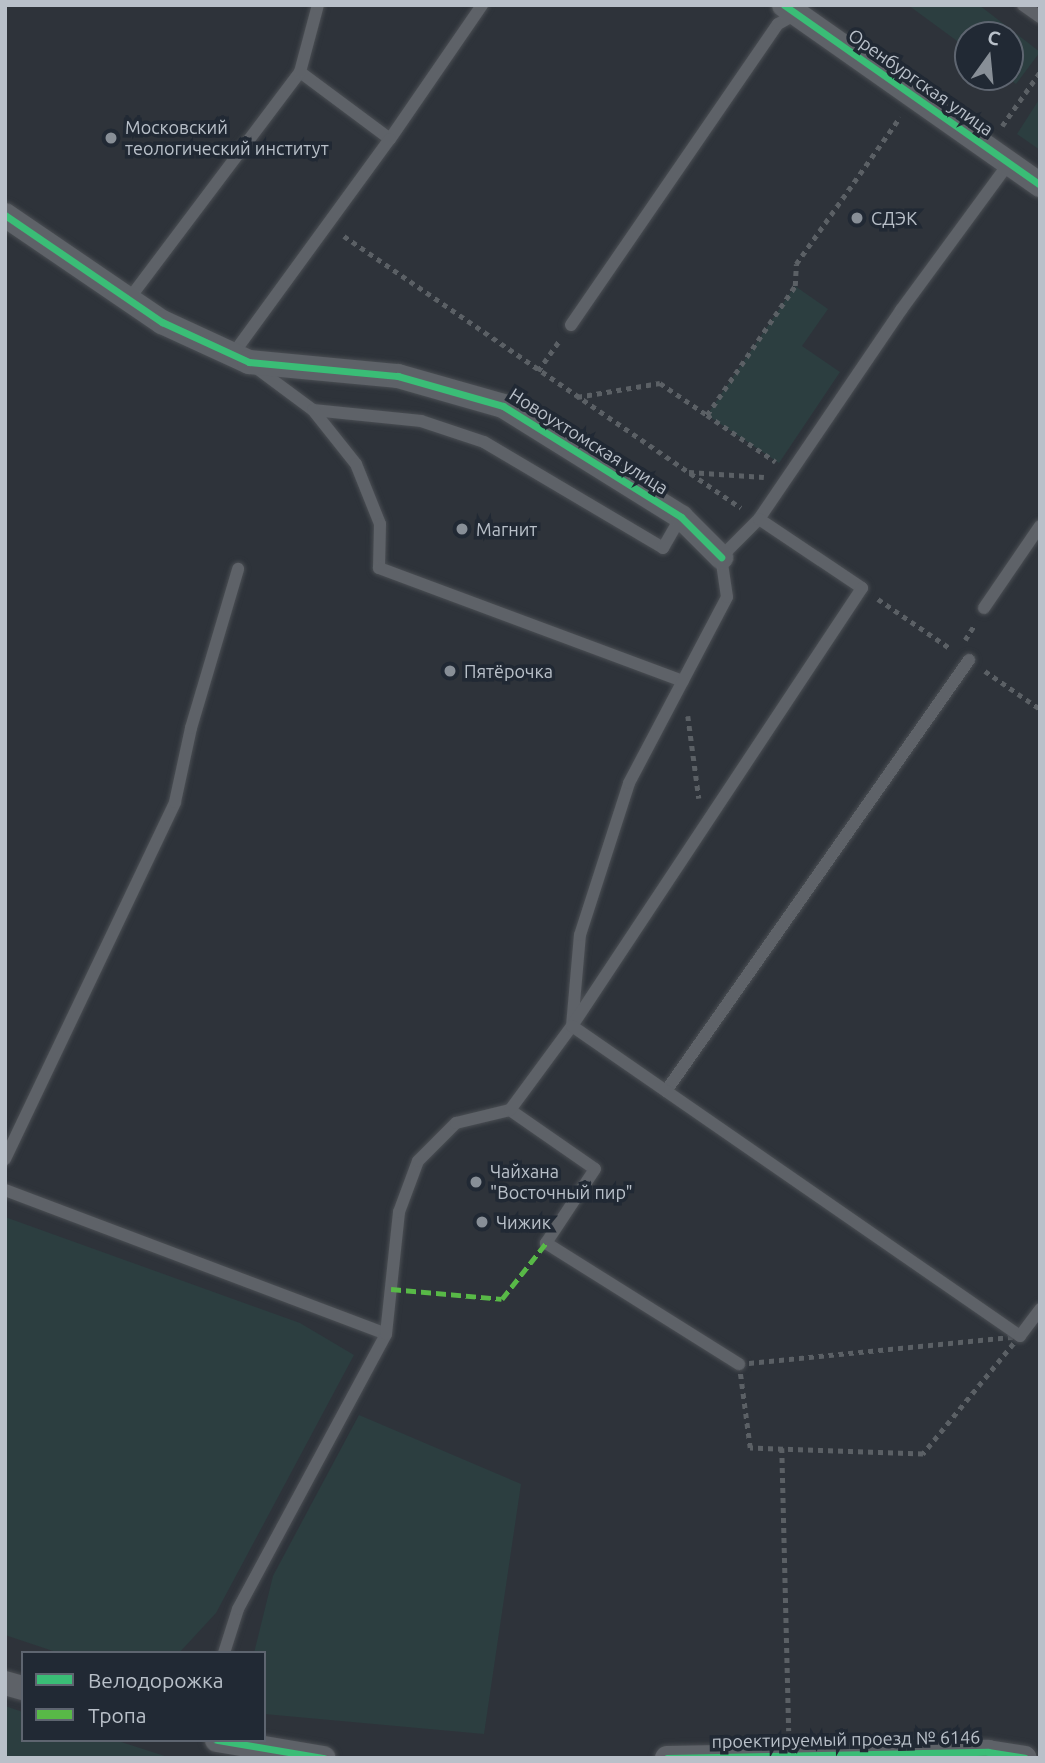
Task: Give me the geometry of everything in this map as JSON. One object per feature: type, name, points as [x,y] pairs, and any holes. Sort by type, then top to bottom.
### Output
[{"type":"street","name":"Оренбургская улица","points":[[795,8],[1040,185]]},
{"type":"street","name":"Новоухтомская улица","points":[[5,215],[162,322],[241,358],[398,376],[492,401],[681,517],[721,557]]},
{"type":"street","points":[[229,1742],[323,1758]]},
{"type":"street","name":"проектируемый проезд № 6146","points":[[667,1758],[988,1752],[1025,1758]]},
{"type":"lane","points":[[129,299],[300,72],[318,5]]},
{"type":"lane","points":[[482,5],[390,139],[326,223],[241,358],[313,410],[356,464],[380,524],[379,568],[683,681]]},
{"type":"lane","points":[[1023,5],[1040,18]]},
{"type":"lane","points":[[571,325],[778,24],[795,8]]},
{"type":"lane","points":[[300,72],[390,139]]},
{"type":"lane","points":[[572,1026],[580,935],[616,821],[629,783],[727,597],[721,557],[759,519],[894,320],[1009,163]]},
{"type":"lane","points":[[313,410],[421,421],[484,442],[663,548],[681,517]]},
{"type":"lane","points":[[225,1651],[238,1609],[386,1334],[399,1212],[418,1161],[456,1123],[510,1110],[572,1026],[862,589],[759,519]]},
{"type":"lane","points":[[984,608],[1040,526]]},
{"type":"lane","points":[[5,1159],[174,802],[191,728],[238,569]]},
{"type":"lane","points":[[666,1091],[969,660]]},
{"type":"lane","points":[[572,1026],[1020,1336],[1040,1309]]},
{"type":"lane","points":[[510,1110],[595,1169],[546,1243],[739,1364]]},
{"type":"lane","points":[[5,1190],[386,1334]]},
{"type":"path","points":[[987,148],[1040,72]]},
{"type":"path","points":[[707,415],[795,286],[796,264],[903,113]]},
{"type":"path","points":[[326,223],[576,397],[759,519]]},
{"type":"path","points":[[538,371],[571,325]]},
{"type":"path","points":[[576,397],[660,383],[779,463]]},
{"type":"path","points":[[688,471],[769,477]]},
{"type":"path","points":[[957,653],[984,608]]},
{"type":"path","points":[[683,681],[704,828]]},
{"type":"path","points":[[1020,1336],[923,1454],[750,1448],[739,1364],[1020,1336]]},
{"type":"path","points":[[782,1448],[789,1734]]},
{"type":"shaded area","points":[[908,5],[979,5],[1000,21],[954,21],[954,39]]},
{"type":"shaded area","points":[[1024,40],[1040,52],[1024,73]]},
{"type":"shaded area","points":[[1040,98],[1040,150],[1017,134]]},
{"type":"shaded area","points":[[795,286],[828,309],[802,346],[840,372],[779,463],[707,415]]},
{"type":"shaded area","points":[[5,1217],[300,1323],[354,1355],[216,1613],[181,1651],[53,1651],[5,1635]]},
{"type":"shaded area","points":[[359,1415],[521,1484],[484,1734],[266,1714],[266,1651],[254,1651],[273,1576]]},
{"type":"shaded area","points":[[5,1706],[21,1711],[21,1742],[121,1742],[171,1758],[5,1758]]},
{"type":"marked path","points":[[391,1289],[502,1299],[546,1243]]},
{"type":"cycle path","points":[[784,5],[1040,185]]},
{"type":"cycle path","points":[[5,215],[162,322],[249,362],[398,376],[503,406],[681,517],[721,557]]},
{"type":"cycle path","points":[[229,1742],[323,1758]]},
{"type":"cycle path","points":[[667,1758],[988,1752],[1025,1758]]},
{"type":"place","name":"Московский теологический институт","points":[[111,138]]},
{"type":"place","name":"СДЭК","points":[[857,218]]},
{"type":"place","name":"Магнит","points":[[462,529]]},
{"type":"place","name":"Пятёрочка","points":[[450,671]]},
{"type":"place","name":"Чайхана \"Восточный пир\"","points":[[476,1182]]},
{"type":"place","name":"Чижик","points":[[482,1222]]}]
